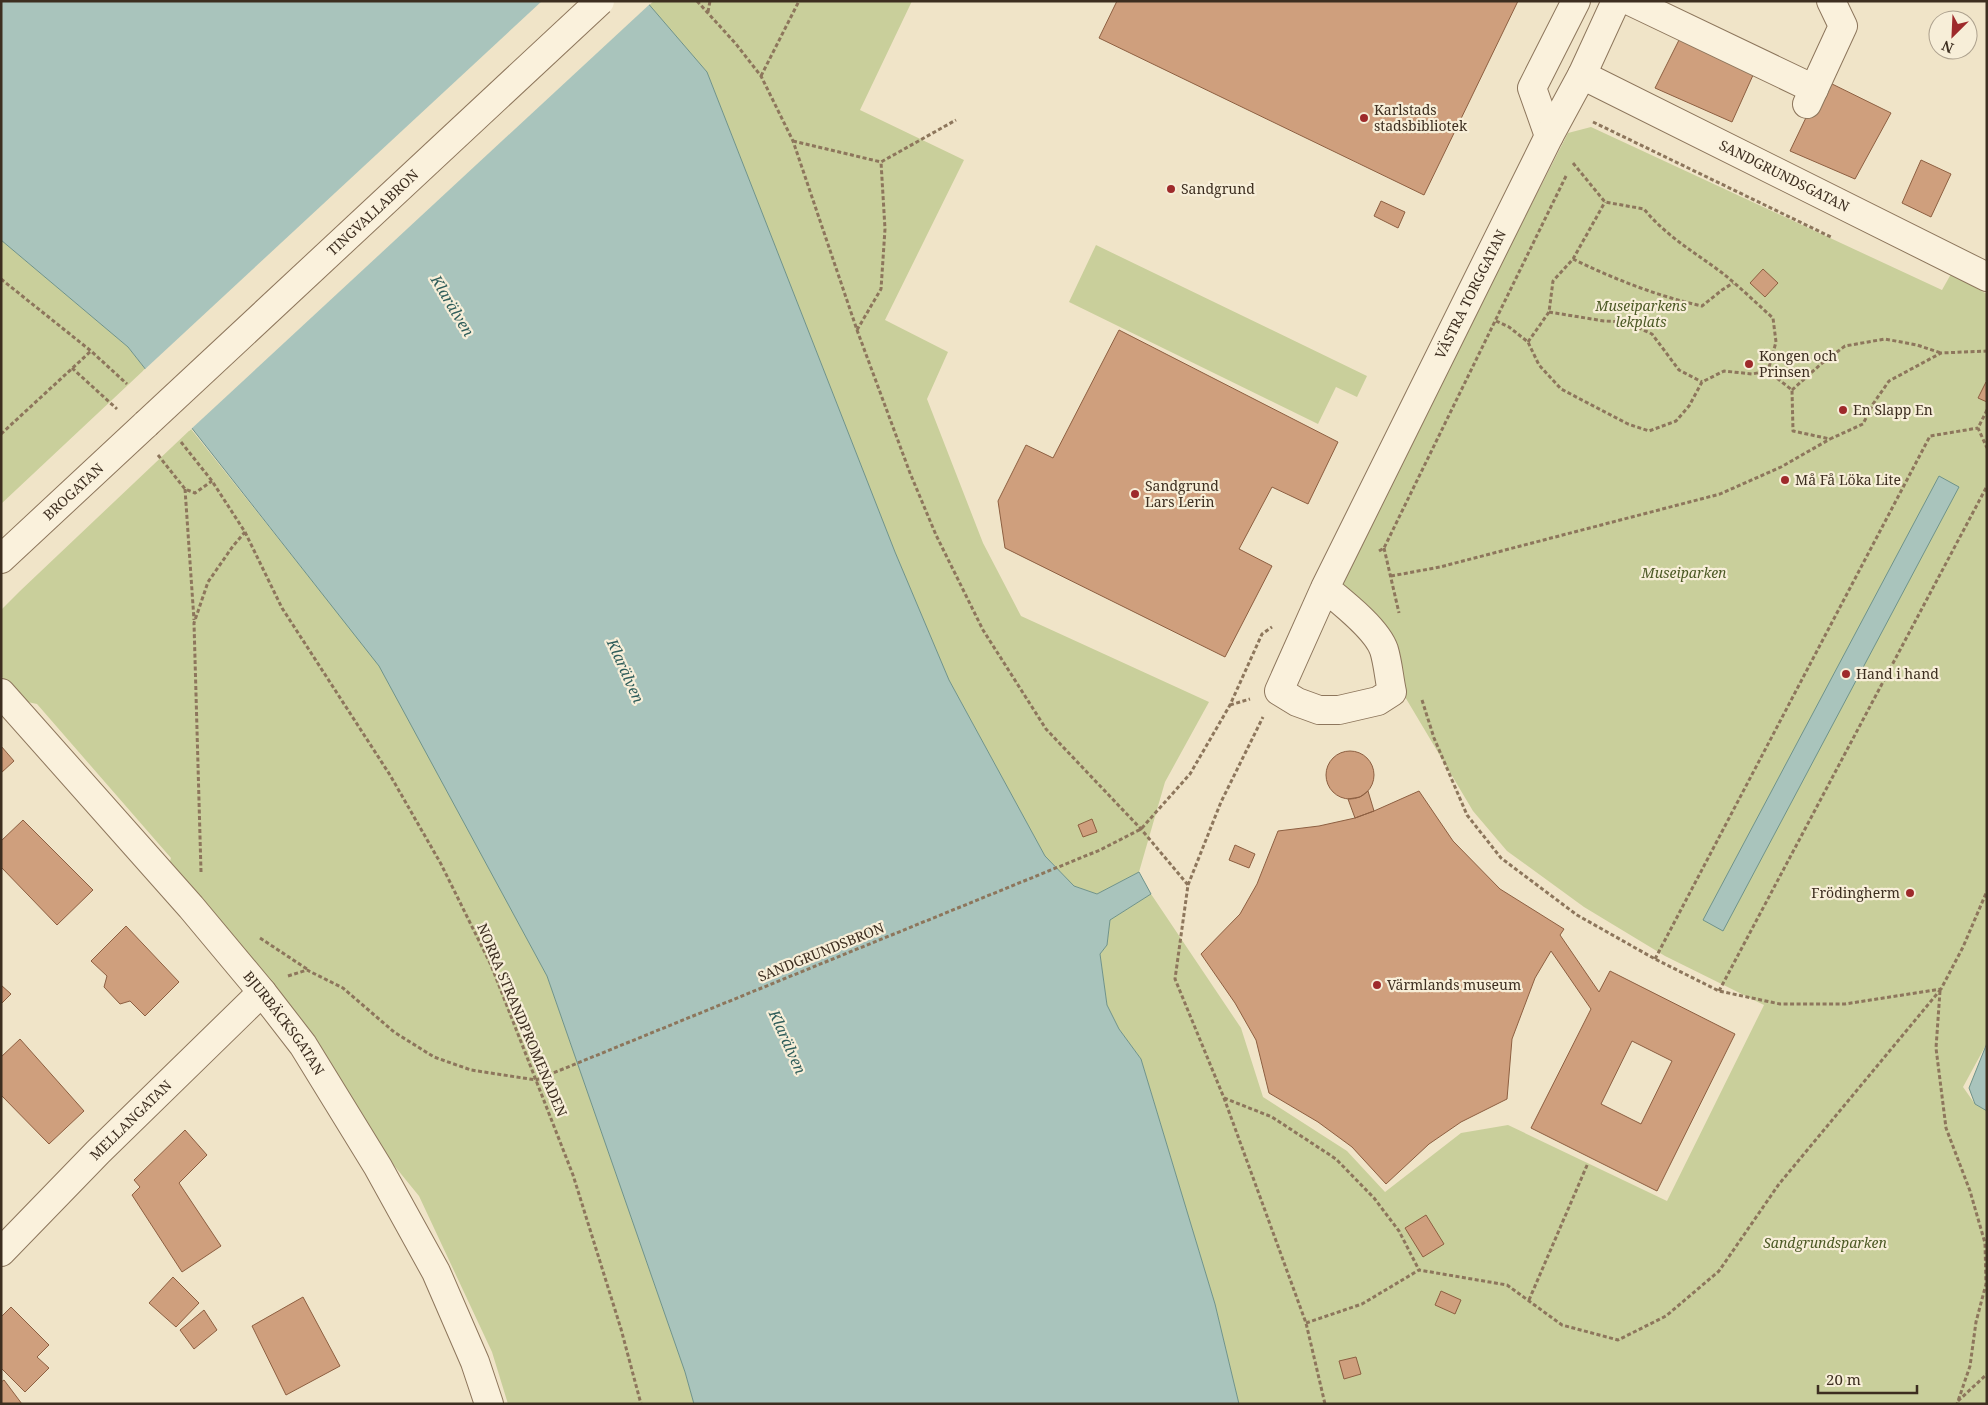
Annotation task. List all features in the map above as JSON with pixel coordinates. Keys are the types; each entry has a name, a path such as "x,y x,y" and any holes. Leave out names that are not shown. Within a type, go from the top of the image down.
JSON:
{"street":[{"name":"TINGVALLABRON","path":"146,424 600,1"},
{"path":"1549,136 1532,88 1576,1"},
{"name":"VÄSTRA TORGGATAN","path":"1279,691 1325,588 1549,136 1582,75 1616,1"},
{"path":"1630,1 1810,97 1843,26 1831,1"},
{"name":"SANDGRUNDSGATAN","path":"1582,75 1987,277"},
{"name":"BROGATAN","path":"1,559 146,424"},
{"path":"1279,691 1297,702 1319,710 1339,710 1378,701 1392,692 1383,648 1366,625 1350,608 1325,588"},
{"name":"BJURBÄCKSGATAN","path":"1,694 191,907 262,992 303,1045 383,1176 436,1272 475,1362 489,1404"},
{"name":"MELLANGATAN","path":"1,1252 98,1152 262,992"}],"path":[{"path":"697,1 736,44 761,76 793,141 858,330 910,473 936,535 983,630 1046,729 1141,829 1188,884"},
{"path":"708,13 710,1"},
{"path":"761,76 799,1"},
{"path":"793,141 881,162 956,120"},
{"path":"1593,122 1837,240"},
{"path":"858,330 881,289 885,228 881,162"},
{"path":"1573,163 1604,202 1644,209 1670,236 1722,273 1773,318 1776,342 1768,370"},
{"path":"1528,342 1549,312 1553,282 1573,259 1604,202"},
{"path":"1573,259 1668,299 1702,306 1733,284"},
{"path":"1,279 91,351 127,384"},
{"path":"1549,312 1604,321 1626,322 1652,334 1679,370 1702,382"},
{"path":"1496,321 1509,327 1528,342 1539,365 1561,389 1628,424 1649,431 1676,421 1689,406 1702,382 1724,371 1752,374 1768,370"},
{"path":"1792,390 1845,346 1885,339 1917,345 1941,353 1987,351"},
{"path":"1,434 91,351"},
{"path":"1391,576 1440,567 1720,494 1780,467 1830,439 1863,424 1873,404 1889,381 1941,353"},
{"path":"72,368 117,409"},
{"path":"1768,370 1792,390 1794,431 1830,439"},
{"path":"1978,428 1987,410"},
{"path":"1978,428 1987,448"},
{"path":"1655,959 1930,436 1978,428"},
{"name":"NORRA STRANDPROMENADEN","path":"181,442 212,481 245,532 282,608 390,775 441,864 491,966 573,1175 621,1329 641,1404"},
{"path":"156,452 185,489 195,493 212,481"},
{"path":"1719,991 1987,486"},
{"path":"185,489 194,623 201,863 201,898 191,907"},
{"path":"194,623 208,582 245,532"},
{"path":"1141,829 1190,774 1230,704 1262,634 1278,622"},
{"path":"1279,691 1256,727 1221,802 1188,884 1175,979 1224,1098 1306,1323 1325,1404"},
{"path":"1392,692 1423,700 1434,738 1467,815 1502,858 1577,915 1655,959 1719,991 1780,1004 1845,1004 1941,989"},
{"name":"SANDGRUNDSBRON","path":"536,1080 1100,850 1141,829"},
{"path":"1306,1323 1362,1304 1419,1270 1507,1285 1562,1325 1618,1340 1666,1316 1719,1271 1779,1184 1941,989 1963,947 1987,891"},
{"path":"262,992 284,978 307,970 343,988 394,1032 434,1057 471,1070 536,1080"},
{"path":"1941,989 1936,1048 1946,1128 1970,1191 1985,1243 1986,1284 1976,1322 1970,1366 1956,1403"},
{"path":"1224,1098 1272,1116 1336,1159 1374,1198 1394,1224 1419,1270"},
{"path":"1529,1300 1588,1163"},
{"path":"1956,1403 1987,1374"}],"green space":[{"path":"654,1 912,1 860,110 964,160 885,320 948,352 927,399 983,543 1021,616 1209,702 1165,782 1139,872 1097,894 1074,886 1045,856 949,680 895,552 707,72 649,5"},
{"name":"Museiparken","path":"1591,127 1942,290 1951,274 1987,294 1987,1043 1963,1087 1975,1104 1987,1111 1987,1404 1239,1404 1215,1304 1141,1059 1119,1029 1107,1005 1100,954 1107,945 1110,920 1151,894 1241,1028 1263,1097 1347,1151 1385,1192 1461,1133 1508,1125 1667,1201 1764,1005 1665,956 1584,907 1507,851 1473,811 1367,633 1328,604 1568,133"},
{"path":"1,240 128,347 145,369 1,504"},
{"path":"1096,245 1367,376 1357,397 1336,387 1318,424 1069,302"},
{"path":"191,429 379,665 547,976 685,1372 694,1404 508,1404 492,1352 419,1196 163,882 171,858 37,704 23,701 1,676 1,610"}],"water":[{"name":"Klarälven","path":"1,1 646,1 707,72 895,552 949,680 1045,856 1074,886 1097,894 1139,872 1151,894 1110,920 1107,945 1100,954 1107,1005 1119,1029 1141,1059 1215,1304 1239,1404 694,1404 685,1372 547,976 379,666 128,347 1,240"},
{"path":"1939,476 1959,487 1723,931 1703,920"},
{"path":"1987,1043 1987,1111 1975,1104 1969,1088"}],"pier":[{"path":"542,1 649,1 651,3 189,431 143,371"}],"building":[{"name":"Karlstads stadsbibliotek","path":"1117,1 1518,1 1424,195 1099,38"},
{"path":"1684,30 1758,64 1732,122 1655,88"},
{"path":"1824,80 1891,113 1855,179 1790,151"},
{"path":"1921,160 1951,174 1931,217 1902,203"},
{"path":"1381,201 1405,212 1398,228 1374,216"},
{"path":"1763,269 1778,283 1765,297 1750,283"},
{"name":"Sandgrund Lars Lerin","path":"1119,330 1338,442 1308,504 1272,487 1239,549 1272,566 1225,657 1005,548 998,501 1026,445 1053,458"},
{"path":"1987,382 1987,402 1978,398"},
{"path":"1,746 14,761 1,773"},
{"path":"1350,751 1359,753 1367,758 1372,766 1374,775 1372,784 1367,792 1359,797 1350,799 1341,797 1333,792 1328,784 1326,775 1328,766 1333,758 1341,753"},
{"path":"1368,791 1374,811 1355,818 1348,799 1360,797"},
{"name":"Värmlands museum","path":"1419,791 1453,841 1500,889 1564,929 1560,935 1599,992 1610,971 1735,1034 1657,1191 1531,1128 1591,1009 1551,951 1535,978 1512,1039 1507,1099 1461,1122 1429,1144 1386,1184 1352,1147 1318,1122 1269,1093 1256,1040 1235,1003 1201,954 1240,914 1257,884 1278,831 1319,826 1355,818","holes":["1632,1041 1672,1061 1641,1124 1601,1104"]},
{"path":"1092,819 1097,832 1083,837 1078,825"},
{"path":"23,820 93,890 57,925 1,867 1,841"},
{"path":"1235,845 1255,854 1249,868 1229,860"},
{"path":"126,926 179,982 145,1016 130,1001 120,1004 104,987 107,976 91,961"},
{"path":"1,985 11,994 1,1004"},
{"path":"20,1039 84,1111 49,1144 1,1095 1,1057"},
{"path":"185,1130 207,1155 179,1183 221,1246 182,1272 132,1195 140,1187 134,1180"},
{"path":"1426,1215 1444,1244 1423,1257 1405,1228"},
{"path":"173,1277 199,1303 176,1327 149,1303"},
{"path":"1441,1291 1461,1300 1455,1314 1435,1305"},
{"path":"303,1297 340,1366 286,1395 252,1326"},
{"path":"11,1307 49,1345 37,1357 49,1368 25,1392 1,1368 1,1317"},
{"path":"204,1310 217,1330 194,1349 180,1330"},
{"path":"1356,1357 1361,1374 1344,1379 1339,1361"},
{"path":"4,1380 22,1404 1,1404 1,1382"}],"place":[{"name":"Karlstads stadsbibliotek","path":"1364,118"},
{"name":"Sandgrund","path":"1171,189"},
{"name":"Kongen och Prinsen","path":"1749,364"},
{"name":"En Slapp En","path":"1843,410"},
{"name":"Må Få Löka Lite","path":"1785,480"},
{"name":"Sandgrund Lars Lerin","path":"1135,494"},
{"name":"Hand i hand","path":"1846,674"},
{"name":"Frödingherm","path":"1910,893"},
{"name":"Värmlands museum","path":"1377,985"}],"park label":[{"name":"Museiparkens lekplats","path":"1641,314"},
{"name":"Sandgrundsparken","path":"1825,1243"}]}
